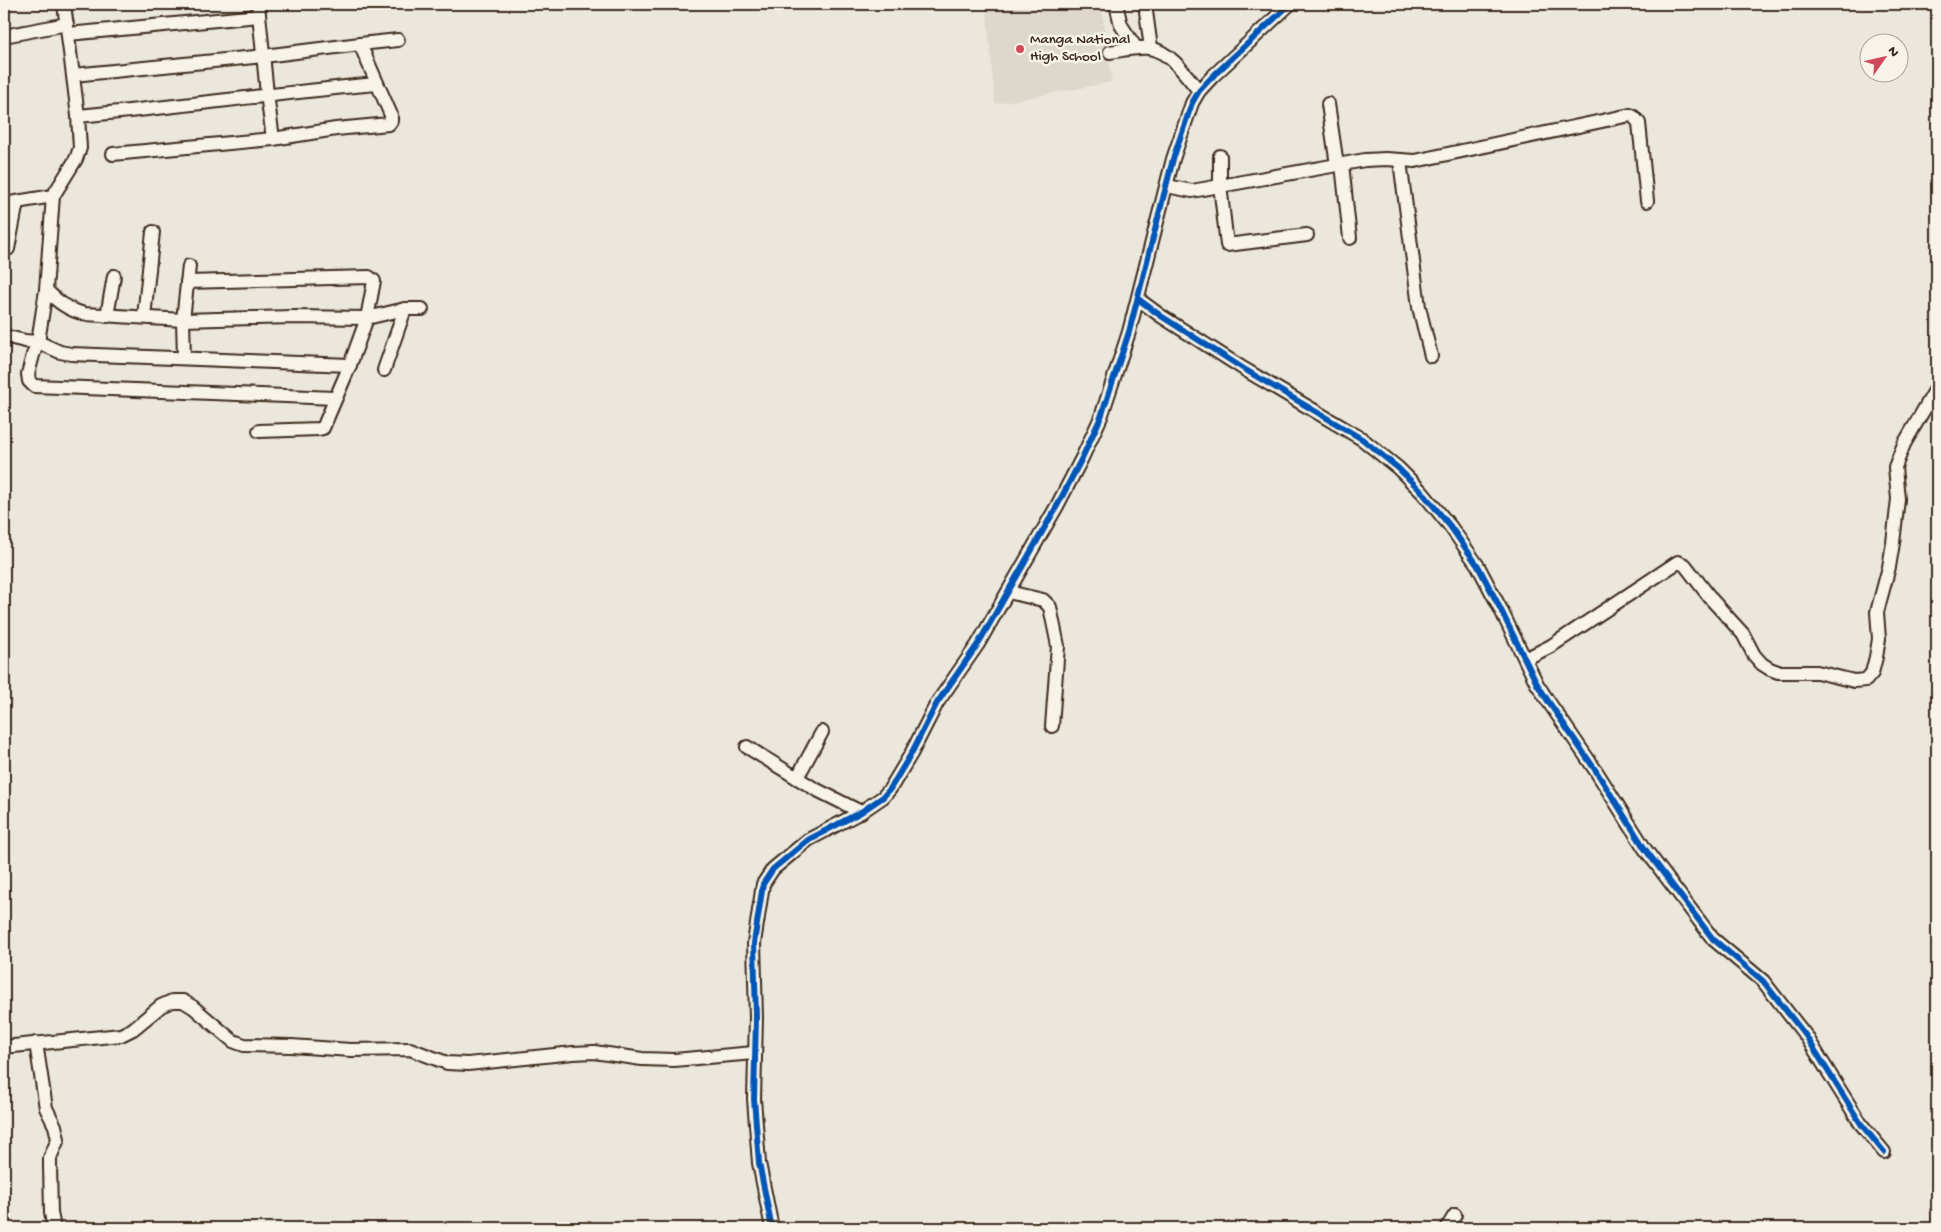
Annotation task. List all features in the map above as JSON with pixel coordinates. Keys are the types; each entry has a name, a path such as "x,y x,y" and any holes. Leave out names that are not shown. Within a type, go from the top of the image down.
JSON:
{"street":[{"path":"64,4 80,139 78,154 53,196 46,290 38,342 32,355 28,374 29,381 34,386 335,398"},
{"path":"1116,4 1121,24 1136,48"},
{"path":"1145,4 1151,48"},
{"path":"772,1228 759,1163 754,1099 756,1018 755,936 763,884 773,869 808,840 861,812 890,789 911,754 937,703 978,644 1082,458 1101,416 1129,332 1186,116 1199,91 1290,4"},
{"path":"4,36 258,10 273,139"},
{"path":"73,75 264,56 398,40"},
{"path":"113,154 273,139 336,129 388,124 391,121 391,115 360,44"},
{"path":"1110,52 1151,48 1169,59 1199,91"},
{"path":"78,116 161,108 267,94 377,84"},
{"path":"1328,104 1340,165 1350,238"},
{"path":"1167,186 1192,191 1374,159 1415,161 1634,116 1639,123 1647,201"},
{"path":"1220,156 1220,185 1227,244 1231,246 1307,234"},
{"path":"1400,161 1419,307 1431,356"},
{"path":"4,204 53,196"},
{"path":"8,249 17,202"},
{"path":"144,317 153,232"},
{"path":"184,358 183,320 189,266"},
{"path":"107,316 114,276"},
{"path":"187,282 369,277 375,283 367,318 350,365 321,429 259,431"},
{"path":"46,290 63,306 73,312 107,316 183,320 291,317 367,318 405,309 422,309"},
{"path":"1138,299 1161,316 1244,369 1306,407 1351,431 1398,468 1422,492 1450,526 1478,566 1548,701 1596,771 1645,849 1713,939 1723,949 1757,974 1806,1036 1861,1124 1884,1152"},
{"path":"384,370 405,309"},
{"path":"4,336 38,342 60,352 72,354 350,365"},
{"path":"1525,659 1551,646 1678,562 1685,565 1742,634 1754,655 1762,664 1778,672 1817,672 1854,682 1866,680 1872,672 1876,657 1879,639 1877,612 1889,567 1893,543 1898,499 1895,467 1904,444 1937,387"},
{"path":"1008,592 1043,600 1050,607 1058,646 1052,726"},
{"path":"797,778 822,732"},
{"path":"747,747 797,778 861,812"},
{"path":"4,1047 121,1035 133,1029 162,1006 172,1001 183,1001 194,1007 227,1037 244,1045 351,1050 410,1049 447,1063 468,1064 594,1052 642,1059 674,1060 754,1053"},
{"path":"36,1043 46,1108 55,1126 58,1139 50,1158 50,1213 54,1228"},
{"path":"1447,1228 1455,1215"}],"shaded area":[{"path":"986,4 1101,4 1112,82 995,104"}],"cycle path":[{"path":"772,1228 759,1163 754,1099 756,1018 754,943 763,884 773,869 808,840 861,812 883,797 890,789 911,754 937,703 978,644 1057,506 1101,417 1129,332 1173,159 1192,103 1199,91 1212,77 1290,4"},
{"path":"1138,299 1161,316 1244,369 1362,439 1398,468 1422,492 1450,526 1478,566 1537,684 1596,771 1645,849 1713,939 1763,981 1806,1036 1861,1124 1884,1152"}],"place":[{"name":"Manga National High School","path":"1020,49"}]}
